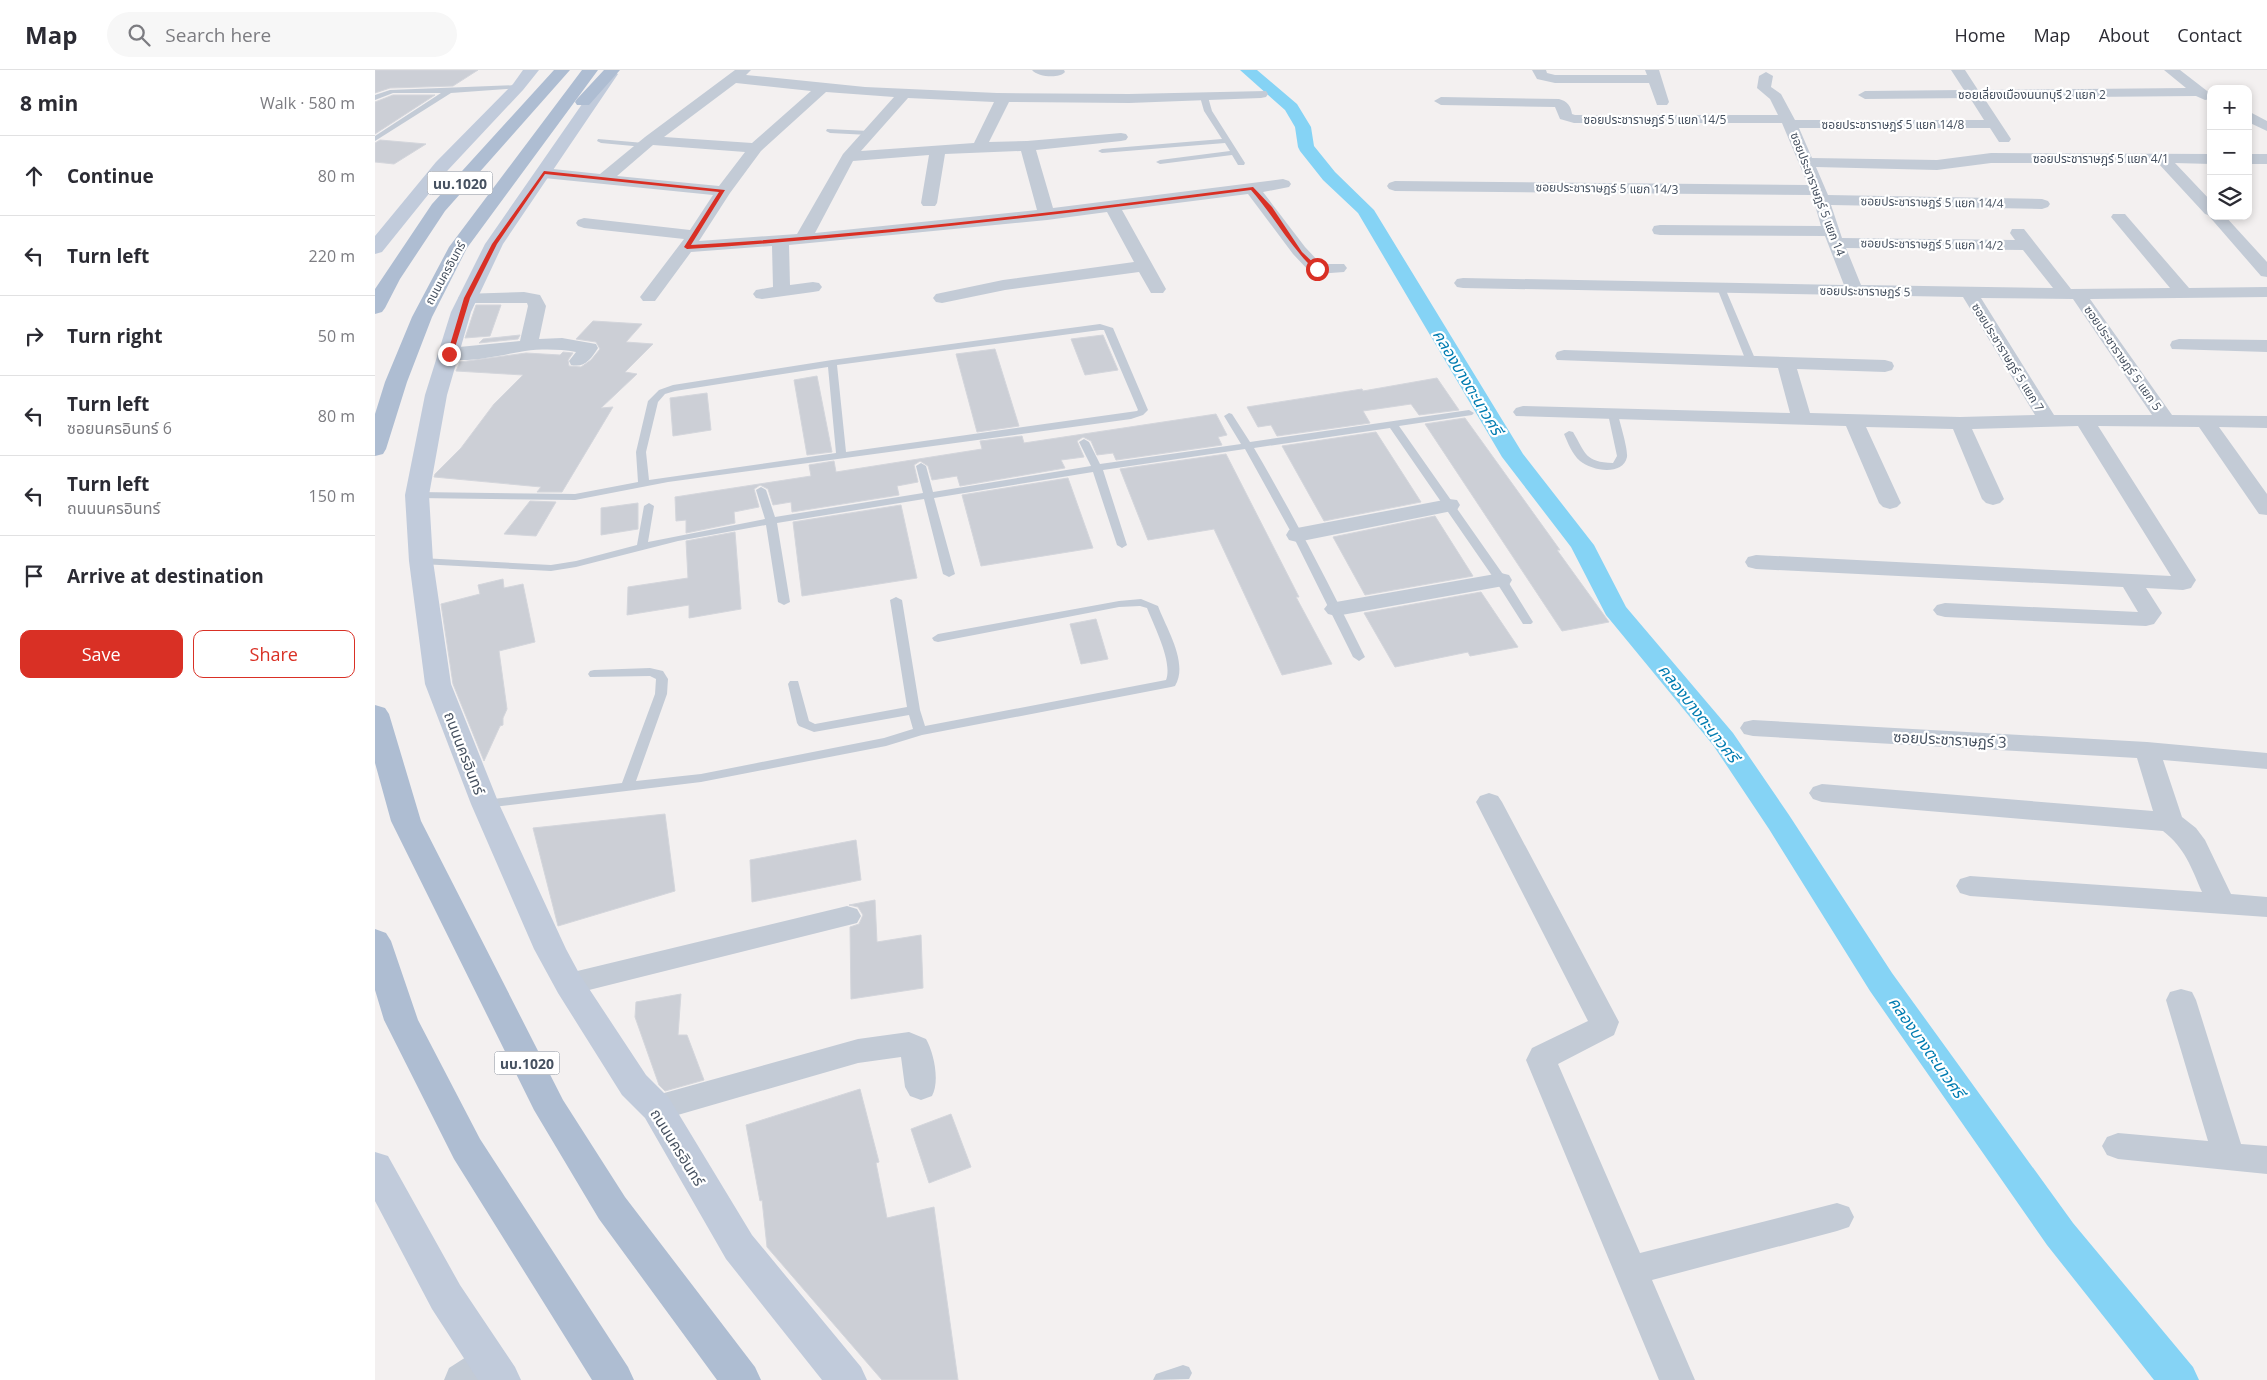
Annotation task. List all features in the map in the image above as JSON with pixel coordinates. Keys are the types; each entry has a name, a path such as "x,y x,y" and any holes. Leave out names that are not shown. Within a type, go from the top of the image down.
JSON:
{"main road":[{"name":"นบ.1020","path":"375,248 381,235 441,166 518,87 531,70"},
{"path":"478,163 476,158 481,147 537,70"},
{"name":"นบ.1020","path":"375,308 390,278 438,208 562,70"},
{"name":"ถนนนครอินทร์","path":"375,449 395,382 422,317 458,247 590,70"},
{"path":"517,166 532,159 612,70"},
{"name":"ถนนนครอินทร์","path":"612,70 544,173 494,244 467,298 436,395 417,495 421,561 438,684 485,804 550,949 569,984 634,1086 657,1108 739,1247 847,1380"},
{"name":"นบ.1020","path":"375,714 405,821 551,1110 612,1208 741,1380"},
{"path":"375,941 401,1020 467,1149 532,1254 614,1380"},
{"path":"375,1167 446,1297 484,1374"}],"street":[{"path":"1039,70 1058,72"},
{"path":"1539,70 1542,76 1547,78 1591,74 1653,75 1662,102"},
{"path":"1958,70 1976,94 2004,139"},
{"path":"2171,70 2205,96"},
{"path":"602,180 647,142 739,74 821,89 1119,104 1261,94"},
{"path":"1591,74 1603,119"},
{"name":"ซอยประชาราษฎร์ 5 แยก 14","path":"1766,76 1764,88 1776,97 1789,121 1807,162 1833,237 1855,291"},
{"path":"649,297 691,241 723,191 756,148 821,89"},
{"path":"803,239 849,157 904,94"},
{"name":"ซอยเลี่ยงเมืองนนทบุรี 2 แยก 2","path":"1865,95 2205,96"},
{"path":"980,147 987,127 1003,99"},
{"name":"ซอยประชาราษฎร์ 5 แยก 14/5","path":"1441,101 1559,104 1564,108 1565,116 1569,118 1789,121"},
{"path":"2252,118 2267,127"},
{"name":"ซอยประชาราษฎร์ 5 แยก 14/8","path":"1789,121 1995,124"},
{"path":"849,157 980,147 1027,146 1121,137"},
{"path":"647,142 756,148"},
{"path":"1027,146 1047,215"},
{"path":"929,202 938,150"},
{"name":"ซอยประชาราษฎร์ 5 แยก 4/1","path":"1807,162 1937,165 1991,158 2207,159"},
{"path":"2162,159 2207,207"},
{"path":"2252,159 2267,159"},
{"path":"544,173 723,191"},
{"path":"584,224 691,241 780,242 1047,215 1283,184"},
{"name":"ซอยประชาราษฎร์ 5 แยก 14/3","path":"1395,186 1819,195"},
{"path":"1253,189 1270,208 1305,259 1317,269 1338,268"},
{"name":"ซอยประชาราษฎร์ 5 แยก 14/4","path":"1819,195 2043,204"},
{"path":"1112,206 1157,289"},
{"path":"2119,217 2183,293"},
{"path":"2220,220 2267,272"},
{"name":"ซอยประชาราษฎร์ 5 แยก 14/2","path":"1660,230 2028,245"},
{"name":"ซอยประชาราษฎร์ 5 แยก 5","path":"2017,231 2072,294 2167,422"},
{"path":"780,242 781,292"},
{"path":"942,298 1003,285 1143,266"},
{"name":"ซอยประชาราษฏร์ 5","path":"1463,283 1969,293 2267,292"},
{"path":"762,294 813,288"},
{"name":"ซอยประชาราษฎร์ 5 แยก 7","path":"1969,293 2048,421"},
{"path":"467,298 524,297 534,299 537,306 529,345"},
{"path":"449,354 481,352 529,345 562,344 589,348 578,361"},
{"path":"2179,345 2267,346"},
{"path":"1563,356 1885,366"},
{"path":"1786,363 1802,420"},
{"path":"1523,412 1854,422 1960,423 2083,420 2267,422"},
{"path":"1756,562 2131,582 2183,583 2185,580 2083,420"},
{"path":"1854,422 1890,503"},
{"path":"2205,422 2267,509"},
{"path":"1960,423 1993,498"},
{"path":"1297,535 1449,504"},
{"path":"1336,609 1501,580"},
{"path":"1945,610 2146,619 2150,613 2131,582"},
{"name":"ซอยประชาราษฏร์ 3","path":"1753,728 2147,750 2267,761"},
{"path":"2147,750 2170,822 2195,847 2221,903"},
{"path":"1822,793 2170,822"},
{"path":"1489,802 1604,1022 1603,1027 1543,1056 1541,1060 1677,1380"},
{"path":"1970,886 2267,907"},
{"path":"569,984 847,916"},
{"path":"2181,1000 2229,1156"},
{"path":"657,1108 849,1053 894,1045 909,1044 915,1047 921,1088"},
{"path":"2118,1146 2267,1160"},
{"path":"1630,1271 1837,1217"}],"lane":[{"path":"375,98 397,90 449,91 518,87"},
{"path":"375,139 449,91"},
{"path":"1204,97 1207,111 1241,163"},
{"path":"830,130 869,133"},
{"path":"601,141 647,142"},
{"path":"1102,151 1226,142"},
{"path":"1160,162 1234,153"},
{"path":"1721,288 1751,362"},
{"path":"417,495 575,497 644,484 668,479 1131,416 1143,410 1108,328 1100,327 832,363 673,388 662,392 653,401 641,452 644,484"},
{"path":"832,363 841,456"},
{"path":"421,561 551,568 576,564 642,546 771,521 1392,422 1469,413"},
{"path":"1569,434 1579,456 1596,466 1617,466 1621,456 1613,414"},
{"path":"1229,416 1297,535 1359,657"},
{"path":"1392,422 1501,580 1527,622"},
{"path":"1084,442 1097,468 1122,545"},
{"path":"921,466 949,574"},
{"path":"761,490 771,521 784,602"},
{"path":"642,546 649,506"},
{"path":"896,600 914,710 920,731"},
{"path":"485,804 701,778 886,742 920,731 1171,683 1175,673 1170,652 1152,606 1141,602 1119,604 938,638"},
{"path":"594,674 650,672 659,674 662,679 661,694 627,788"},
{"path":"793,684 803,723 814,728 914,710"},
{"path":"1163,1380 1183,1373"}],"building":[{"path":"375,70 478,70 453,86 390,88 375,93"},
{"path":"393,95 435,95 375,134 375,102"},
{"path":"380,140 426,144 394,164 375,162 375,143"},
{"path":"476,305 501,305 490,336 465,338"},
{"path":"593,321 642,324 626,342 653,344 625,372 637,374 601,408 613,407 562,492 537,492 541,487 434,477 461,448 494,404 523,375 456,371 460,362 526,353 560,355 563,352 573,353 568,360 569,366 581,367 591,360 600,349 596,342 576,339"},
{"path":"520,335 518,339 479,343 483,339"},
{"path":"1103,335 1118,370 1085,375 1071,339"},
{"path":"995,349 1019,426 977,432 956,354"},
{"path":"817,376 832,452 807,455 794,380"},
{"path":"1437,378 1459,410 1419,415 1411,404 1363,411 1370,423 1277,436 1271,425 1258,427 1247,407 1362,389 1363,391"},
{"path":"707,393 711,430 673,436 670,398"},
{"path":"1216,414 1227,435 1218,437 1222,445 1116,460 1113,453 1097,455 1091,441 1083,437 1077,441 1084,457 1061,460 1065,468 960,486 957,476 932,480 928,466 920,461 914,465 918,482 897,486 899,495 792,512 791,502 773,505 768,489 760,485 754,489 759,507 734,512 735,523 686,533 686,520 676,521 675,497 811,476 809,465 834,461 836,472 982,449 980,441 1022,436 1024,443"},
{"path":"1465,418 1609,622 1562,631 1425,424"},
{"path":"1376,432 1421,502 1324,521 1282,446"},
{"path":"1226,454 1299,597 1296,597 1332,664 1282,675 1214,529 1148,540 1120,469"},
{"path":"1068,478 1093,548 981,566 962,495"},
{"path":"530,501 556,502 536,536 504,534"},
{"path":"638,503 638,529 601,535 601,508"},
{"path":"901,505 917,578 802,596 793,522"},
{"path":"1435,516 1473,576 1365,595 1333,537"},
{"path":"735,532 741,609 689,618 689,605 627,615 628,587 688,578 686,541"},
{"path":"503,579 504,588 523,584 535,642 499,651 507,709 503,718 503,725 500,726 484,761 453,684 441,604 480,594 478,585"},
{"path":"1481,592 1518,647 1470,656 1468,652 1395,667 1364,613"},
{"path":"1096,619 1108,659 1081,664 1070,624"},
{"path":"665,814 675,891 558,926 533,828"},
{"path":"856,840 861,880 752,902 750,860"},
{"path":"875,900 877,942 921,935 923,988 851,999 850,927 859,924 863,915 858,907 849,905"},
{"path":"681,994 678,1035 687,1035 704,1080 665,1091 659,1085 635,1017 636,1002"},
{"path":"860,1089 879,1162 876,1163 887,1218 934,1207 958,1380 882,1380 767,1247 762,1200 760,1201 746,1125"},
{"path":"951,1114 971,1167 929,1183 911,1129"}],"waterway":[{"name":"คลองบางตะนาวศรี","path":"1248,70 1291,107 1303,127 1306,147 1329,176 1365,210 1513,457 1582,545 1615,610 1723,739 1779,822 1881,982 2060,1234 2179,1380"}],"route":[{"path":"449,354 461,312 494,244 544,173 723,191 687,247 780,242 1047,215 1253,189 1270,208 1300,254 1317,269"}]}
